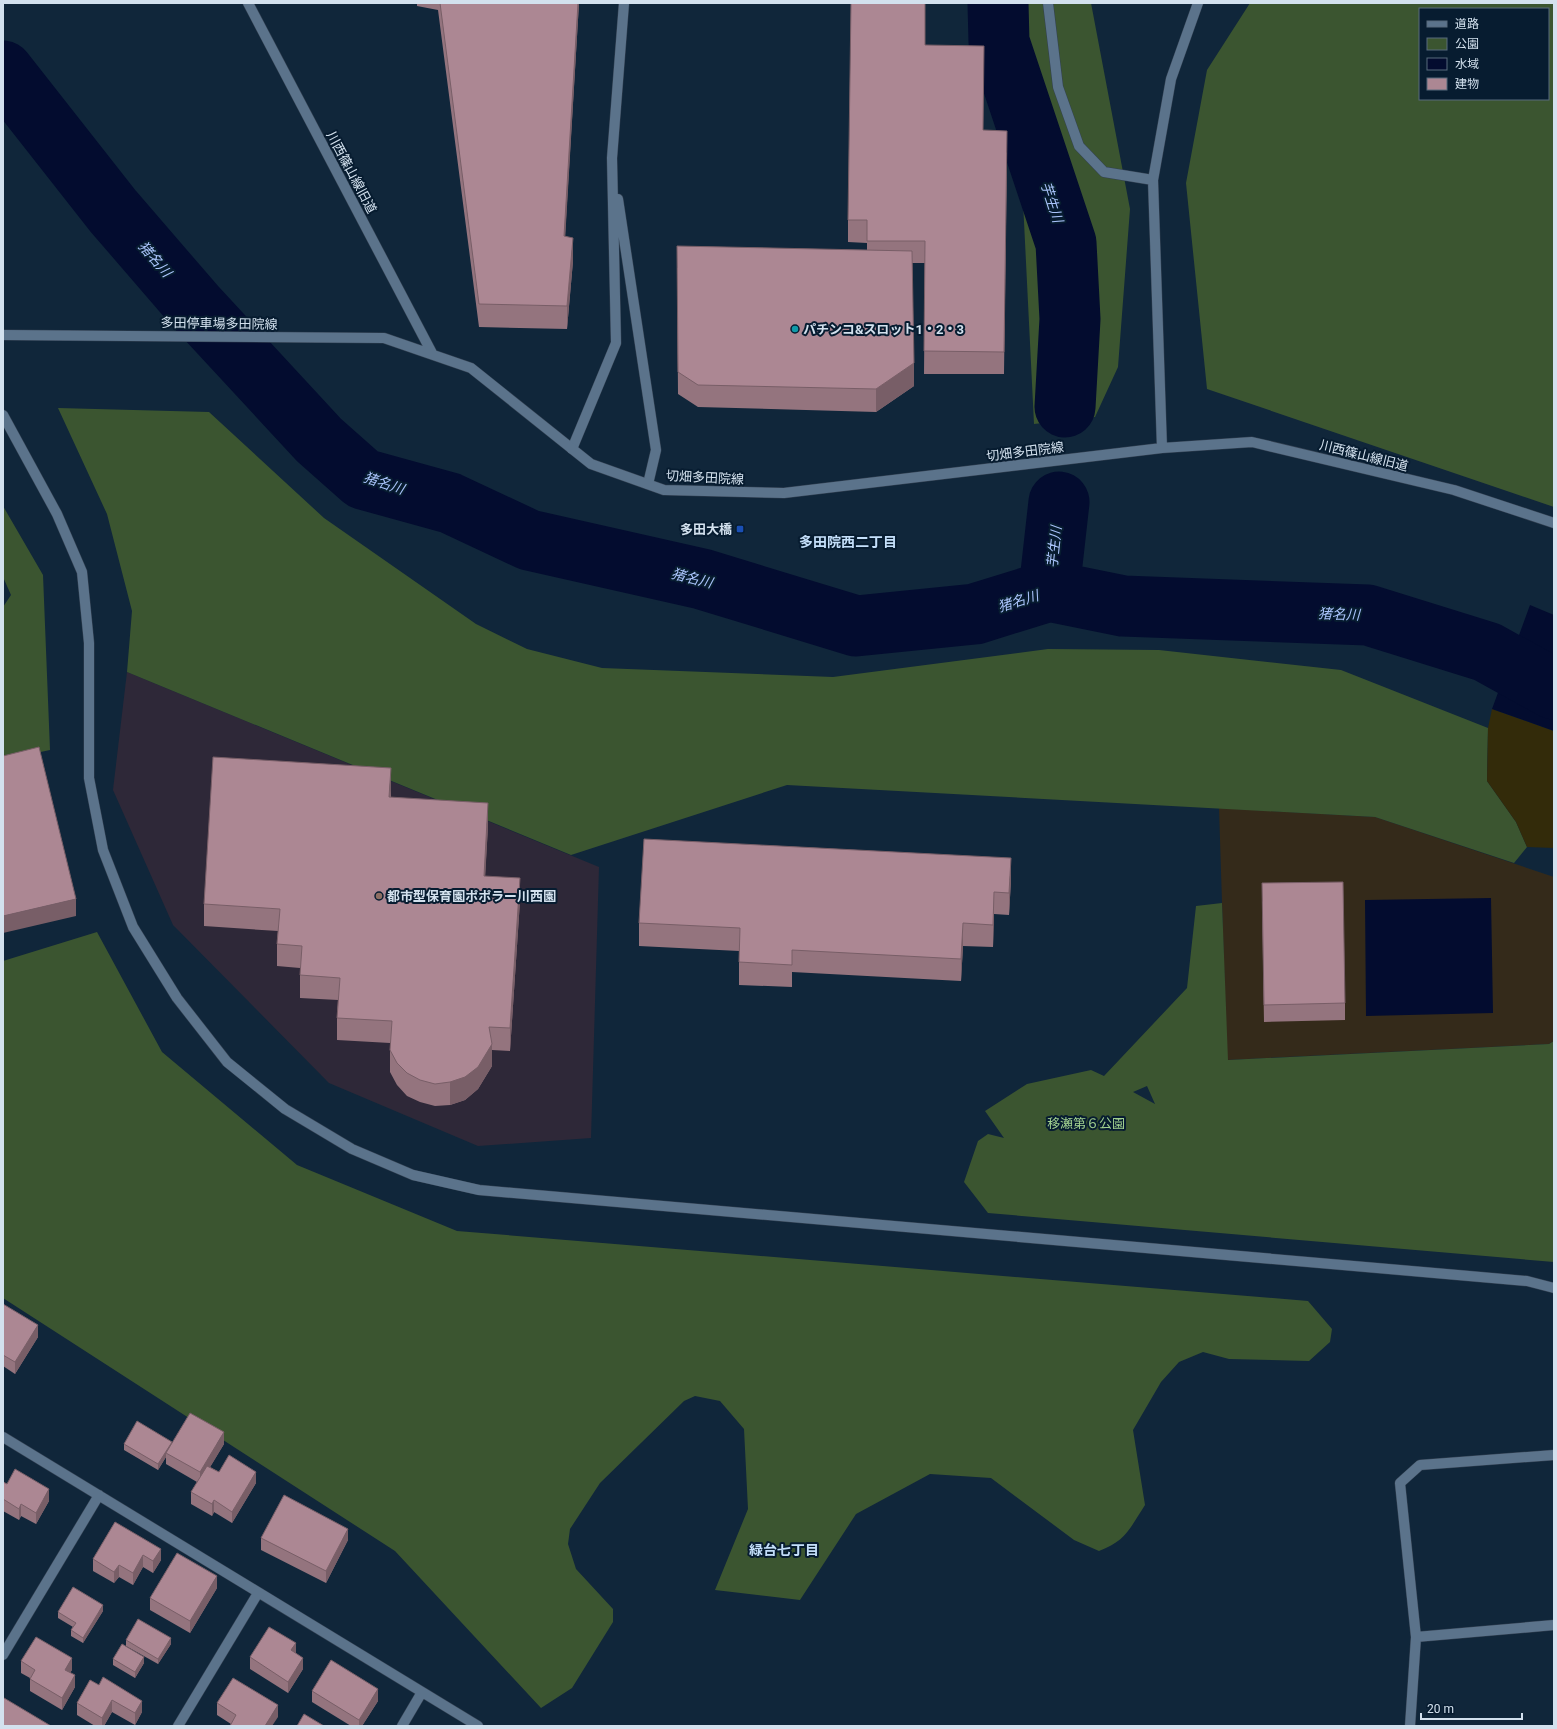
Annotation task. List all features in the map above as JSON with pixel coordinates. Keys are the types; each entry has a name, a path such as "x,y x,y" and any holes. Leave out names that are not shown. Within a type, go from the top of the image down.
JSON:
{"street":[{"name":"川西篠山線旧道","path":"248,3 432,353"},
{"path":"572,449 616,343 612,158 624,3"},
{"path":"1048,3 1058,87 1080,146 1104,172 1153,180"},
{"path":"1162,448 1153,180 1171,79 1198,3"},
{"path":"612,158 656,450 648,484"},
{"name":"多田停車場多田院線","path":"3,335 384,338 432,353"},
{"name":"切畑多田院線","path":"432,353 471,368 591,464 664,490 784,493 1162,448"},
{"path":"3,415 57,514 82,572 89,643 88,778 103,850 133,927 177,998 227,1062 285,1109 352,1149 413,1174 479,1190 1527,1281 1554,1288"},
{"name":"川西篠山線旧道","path":"1162,448 1252,442 1454,490 1554,523"},
{"path":"3,1437 478,1726"},
{"path":"1410,1726 1416,1637 1400,1484 1420,1465 1554,1455"},
{"path":"3,1655 99,1495"},
{"path":"178,1726 258,1593"},
{"path":"1416,1637 1554,1625"},
{"path":"402,1726 422,1692"}],"shaded area":[{"name":"都市型保育園ポポラー川西園","path":"127,672 599,867 591,1138 478,1146 329,1083 173,925 113,790"},
{"path":"1219,808 1375,817 1554,877 1554,1041 1549,1044 1227,1060"}],"green space":[{"path":"972,3 1091,3 1130,209 1118,367 1095,417 1034,424 1021,161"},
{"path":"1250,3 1554,3 1554,507 1207,389 1186,183 1207,70"},
{"path":"58,408 209,412 324,518 476,624 527,649 602,668 833,677 1048,649 1159,650 1341,670 1488,728 1487,781 1516,822 1527,847 1514,863 1375,817 787,785 571,855 127,672 132,611 107,514"},
{"path":"3,506 43,575 50,750 3,760 3,607 11,595 3,577"},
{"name":"移瀬第６公園","path":"1222,903 1228,1060 1549,1044 1554,1041 1554,1262 988,1213 964,1182 978,1141 988,1134 1004,1138 985,1111 1027,1084 1091,1070 1104,1076 1187,988 1196,906","holes":["1147,1086 1155,1104 1133,1092"]},
{"path":"97,932 162,1052 297,1165 457,1231 1308,1301 1332,1329 1330,1342 1309,1361 1229,1359 1203,1352 1179,1362 1161,1382 1133,1430 1145,1505 1126,1533 1108,1547 1099,1551 1074,1540 991,1478 930,1474 856,1514 800,1600 715,1590 748,1509 744,1429 720,1401 695,1396 684,1401 600,1483 570,1529 568,1544 576,1569 613,1609 613,1622 572,1688 541,1708 395,1551 3,1298 3,961"}],"sand":[{"path":"1492,709 1554,731 1554,848 1527,847 1516,822 1487,781 1488,728"}],"water":[{"path":"1530,605 1554,615 1554,731 1492,709"},
{"path":"1491,898 1493,1013 1366,1016 1365,900"}],"building":[{"path":"440,3 578,3 564,236 573,238 567,306 479,304"},
{"path":"851,3 925,3 925,45 984,46 983,130 1007,131 1004,352 924,351 925,241 867,241 867,220 848,220"},
{"name":"パチンコ&スロット1・2・3","path":"677,246 912,251 914,363 876,389 698,385 678,372"},
{"path":"39,747 76,899 3,916 3,756"},
{"path":"213,757 391,768 389,797 488,803 484,876 520,878 510,1028 489,1027 492,1044 478,1067 465,1077 450,1082 435,1084 420,1080 407,1073 397,1063 390,1050 392,1021 337,1018 340,978 300,975 302,946 277,944 280,909 204,904"},
{"path":"644,839 1011,858 1009,893 994,892 993,925 963,923 961,959 792,950 792,965 739,962 740,928 639,923"},
{"path":"1343,882 1345,1003 1264,1005 1262,883"},
{"path":"3,1304 38,1325 15,1362 3,1355"},
{"path":"190,1413 224,1432 200,1472 166,1453"},
{"path":"137,1421 172,1442 158,1464 124,1444"},
{"path":"229,1455 256,1472 232,1512 214,1500 212,1504 191,1492 207,1466 219,1472"},
{"path":"15,1469 49,1489 36,1513 21,1504 19,1509 3,1499 3,1482 7,1484"},
{"path":"284,1495 348,1529 326,1571 261,1538"},
{"path":"115,1522 161,1549 153,1561 143,1555 133,1573 119,1565 114,1572 93,1559"},
{"path":"177,1553 217,1576 190,1621 150,1598"},
{"path":"73,1587 103,1605 83,1638 71,1630 76,1623 58,1612"},
{"path":"138,1619 171,1638 158,1659 126,1640"},
{"path":"269,1627 296,1643 291,1650 303,1658 288,1682 250,1657"},
{"path":"36,1637 72,1658 65,1670 75,1675 62,1698 30,1679 35,1670 21,1661"},
{"path":"122,1644 144,1657 135,1672 113,1659"},
{"path":"331,1660 378,1689 359,1720 312,1691"},
{"path":"103,1677 142,1701 135,1713 112,1700 102,1718 77,1703 90,1680 99,1685"},
{"path":"233,1678 278,1705 265,1726 230,1726 236,1715 217,1703"},
{"path":"4,1698 51,1726 3,1726"},
{"path":"304,1714 324,1726 297,1726"}],"waterway":[{"name":"芋生川","path":"998,3 999,42 1066,243 1070,319 1065,407"},
{"name":"猪名川","path":"3,71 113,211 195,306 319,440 363,479 450,503 529,540 702,579 856,626 975,614 1049,591 1123,606 1368,615 1487,652 1554,689"},
{"name":"芋生川","path":"1049,591 1059,502"}],"place":[{"name":"パチンコ&スロット1・2・3","path":"795,329"},
{"name":"多田大橋","path":"740,529"},
{"name":"都市型保育園ポポラー川西園","path":"379,896"}],"district":[{"name":"多田院西二丁目","path":"848,542"},
{"name":"緑台七丁目","path":"784,1550"}]}
